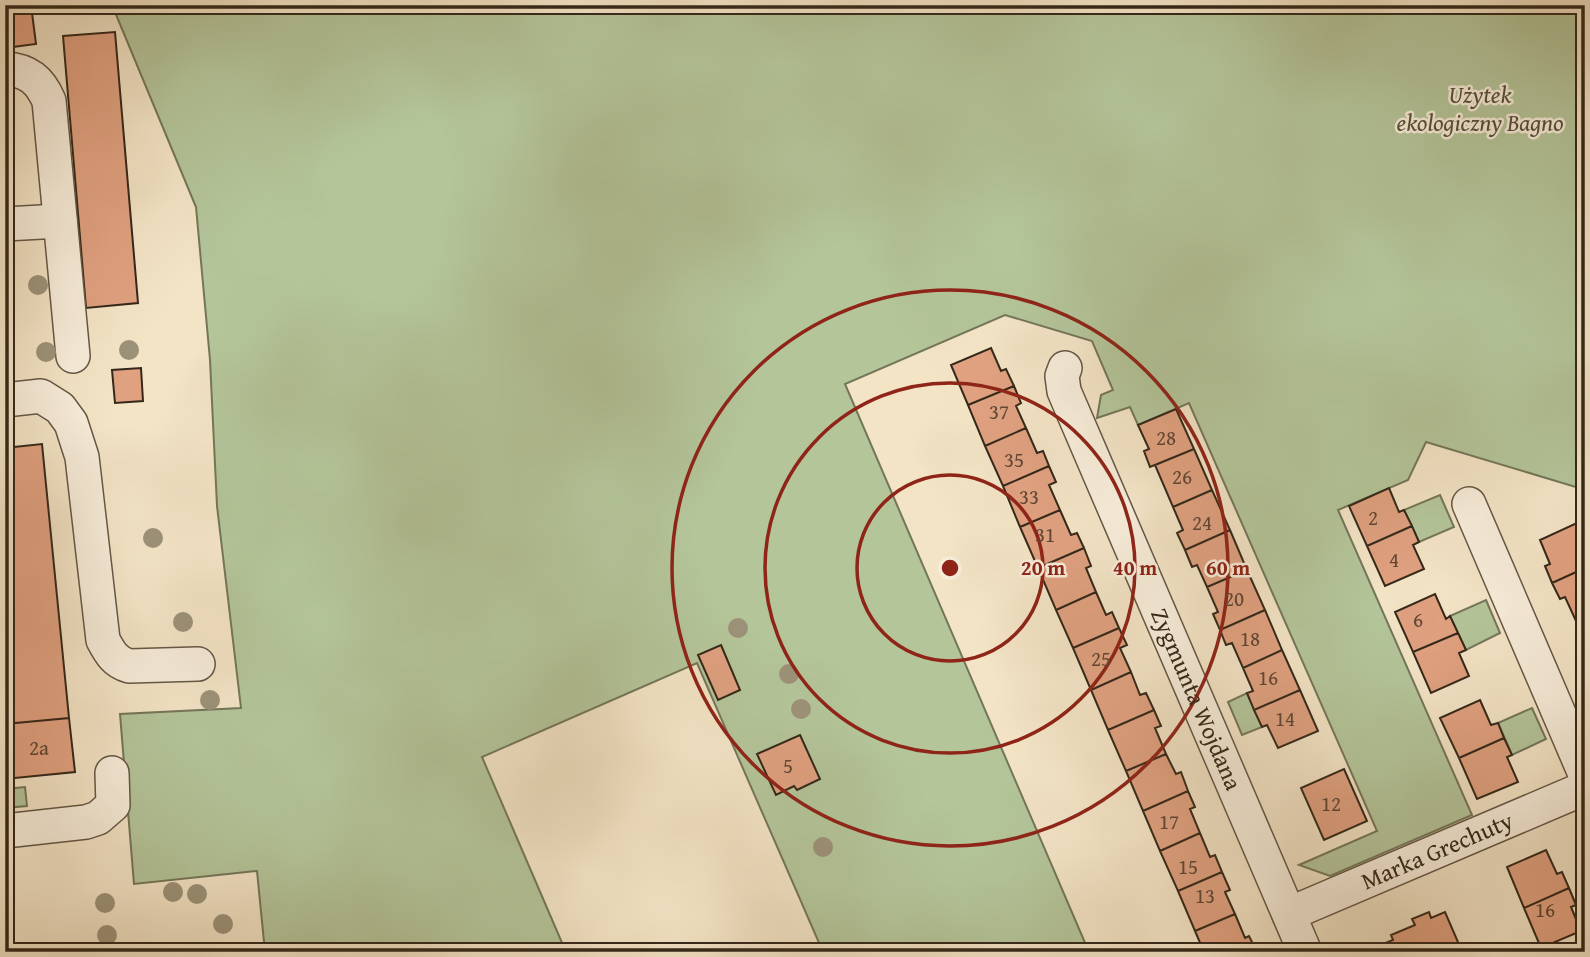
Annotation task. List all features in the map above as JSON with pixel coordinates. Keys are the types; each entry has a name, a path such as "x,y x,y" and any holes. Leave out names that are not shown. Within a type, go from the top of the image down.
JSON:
{"street":[{"path":"5,69 29,74 44,90 49,101 73,356"},
{"path":"5,224 60,220"},
{"name":"Zygmunta Wojdana","path":"1065,368 1062,376 1064,391 1305,952"},
{"path":"5,400 41,396 60,408 71,423 82,457 103,640 110,654 119,663 129,666 198,664"},
{"path":"1469,504 1585,774"},
{"path":"5,831 98,818 113,805 112,773"},
{"name":"Marka Grechuty","path":"1289,914 1585,788"}],"green space":[{"name":"Użytek ekologiczny Bagno","path":"112,5 1585,5 1585,507 1576,487 1426,442 1408,480 1338,510 1472,815 1330,876 1299,865 1377,831 1189,403 1138,425 1130,407 1097,418 1101,395 1113,390 1092,341 1005,315 845,384 1089,952 823,952 697,663 482,757 566,952 265,952 257,871 134,884 120,714 241,708 217,506 210,360 196,207"},
{"path":"1440,495 1454,527 1419,542 1404,510"},
{"path":"1486,600 1500,633 1466,650 1450,616"},
{"path":"1247,693 1262,727 1242,735 1228,702"},
{"path":"1532,708 1546,739 1512,755 1498,723"},
{"path":"25,787 27,806 5,808 5,789"}],"building":[{"path":"5,5 31,5 36,44 5,48"},
{"path":"115,32 138,303 86,308 63,36"},
{"path":"991,348 1001,371 1006,369 1014,386 968,405 951,365"},
{"path":"141,368 143,401 115,403 112,370"},
{"path":"1014,386 1021,403 1016,406 1026,428 985,446 968,405"},
{"path":"1176,409 1194,449 1150,467 1144,451 1149,449 1138,425"},
{"path":"1026,428 1037,453 1043,451 1049,466 1003,486 985,446"},
{"path":"42,444 69,718 5,724 5,448"},
{"path":"1194,449 1212,490 1173,507 1155,465"},
{"path":"1049,466 1056,482 1049,485 1060,510 1020,527 1003,486"},
{"path":"1389,488 1399,512 1404,510 1412,526 1367,546 1349,506"},
{"path":"1212,490 1230,530 1185,550 1177,533 1183,530 1173,507"},
{"path":"1060,510 1071,535 1077,533 1084,548 1038,568 1020,527"},
{"path":"1579,522 1585,535 1585,568 1552,583 1545,566 1550,564 1540,540"},
{"path":"1412,526 1419,542 1413,545 1424,569 1385,586 1367,546"},
{"path":"1230,530 1247,570 1207,587 1197,565 1192,567 1185,550"},
{"path":"1084,548 1091,566 1086,568 1096,592 1056,610 1038,568"},
{"path":"1585,568 1585,617 1576,621 1565,597 1560,599 1552,583"},
{"path":"1247,570 1265,610 1220,630 1213,614 1218,612 1207,587"},
{"path":"1096,592 1106,615 1112,612 1119,628 1073,648 1056,610"},
{"path":"1435,594 1446,619 1450,616 1458,633 1413,652 1395,612"},
{"path":"1265,610 1282,650 1243,668 1232,643 1226,645 1220,630"},
{"path":"1119,628 1127,645 1120,648 1131,672 1091,690 1073,648"},
{"path":"1458,633 1466,650 1459,653 1469,676 1431,693 1413,652"},
{"path":"721,645 740,690 718,700 698,655"},
{"path":"1282,650 1300,690 1254,710 1247,693 1253,691 1243,668"},
{"path":"1131,672 1140,695 1146,693 1154,710 1108,730 1091,690"},
{"path":"1300,690 1318,731 1278,748 1267,725 1262,727 1254,710"},
{"path":"1480,700 1491,725 1498,723 1504,738 1459,758 1440,718"},
{"path":"1154,710 1161,726 1155,728 1166,754 1126,771 1108,730"},
{"path":"69,718 75,772 5,779 5,724"},
{"path":"800,735 820,779 797,790 794,786 776,795 757,754"},
{"path":"1504,738 1512,755 1507,757 1518,782 1477,799 1459,758"},
{"path":"1166,754 1176,774 1181,772 1188,791 1143,811 1126,771"},
{"path":"1344,769 1367,821 1324,840 1301,788"},
{"path":"1188,791 1195,807 1190,809 1200,833 1160,851 1143,811"},
{"path":"1200,833 1210,857 1215,855 1222,872 1178,891 1160,851"},
{"path":"1546,850 1557,874 1562,872 1569,888 1524,908 1507,867"},
{"path":"1222,872 1230,890 1225,892 1235,914 1195,931 1178,891"},
{"path":"1569,888 1576,905 1571,907 1581,931 1541,948 1524,908"},
{"path":"1429,912 1431,918 1445,912 1461,949 1455,952 1381,952 1378,946 1393,940 1391,935 1415,925 1412,919"},
{"path":"1235,914 1245,938 1249,936 1257,952 1204,952 1195,931"}]}
